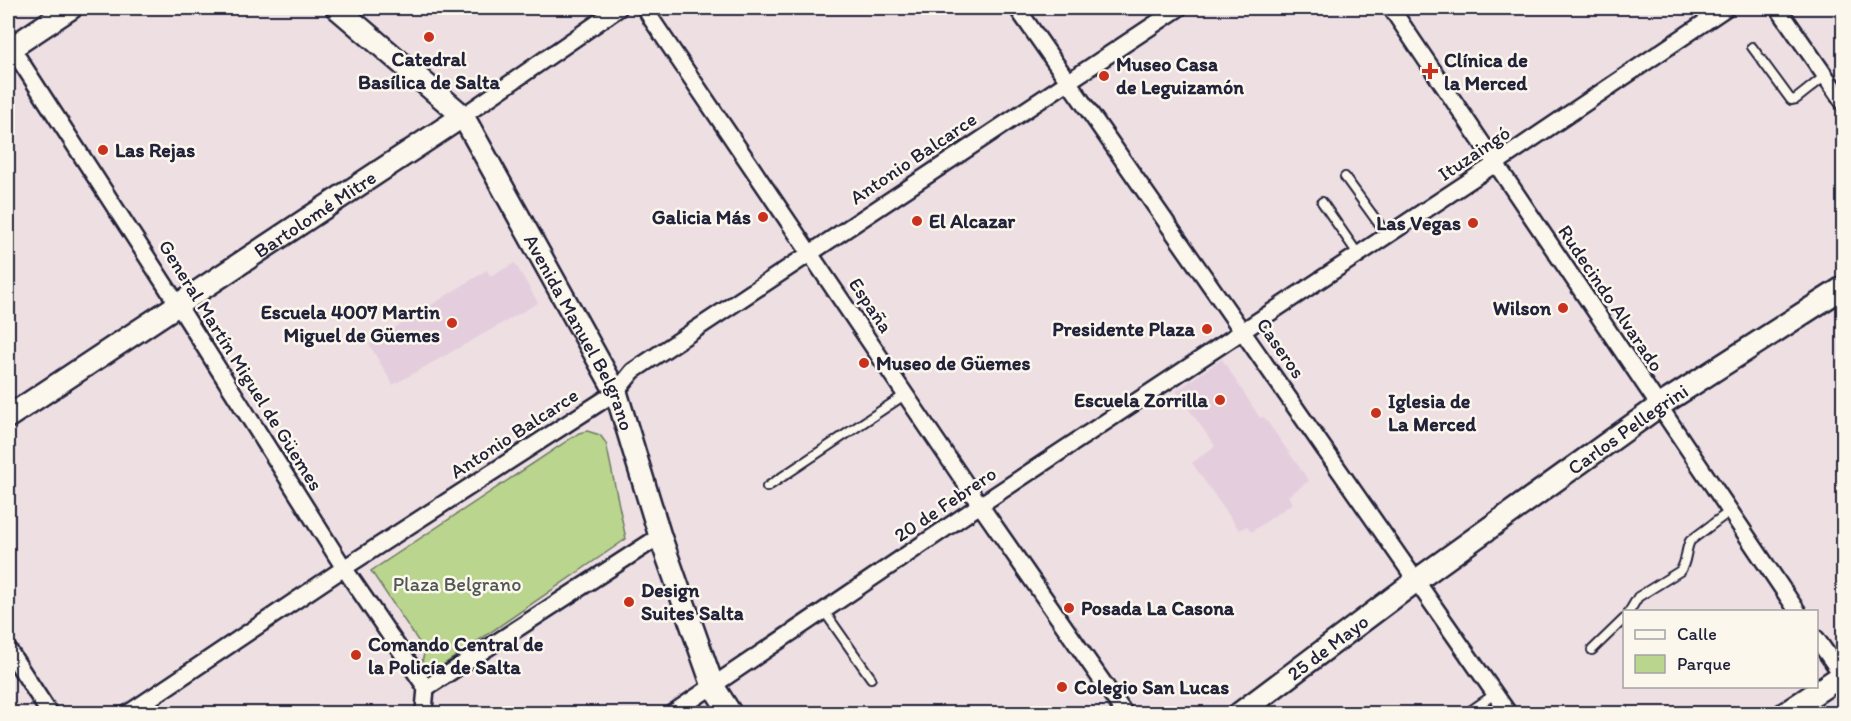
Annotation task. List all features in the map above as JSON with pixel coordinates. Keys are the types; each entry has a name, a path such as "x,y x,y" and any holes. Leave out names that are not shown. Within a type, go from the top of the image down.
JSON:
{"main road":[{"path":"9,46 71,8"},
{"name":"Avenida Manuel Belgrano","path":"341,9 463,116 616,392 660,536 712,686 731,714"},
{"name":"Bartolomé Mitre","path":"8,417 463,116"},
{"name":"Carlos Pellegrini","path":"1417,580 1659,406 1844,287"},
{"name":"25 de Mayo","path":"1239,714 1417,580"},
{"path":"1784,714 1843,676"}],"street":[{"name":"Bartolomé Mitre","path":"463,116 619,8"},
{"name":"España","path":"645,8 980,505 1125,714"},
{"name":"Caseros","path":"1017,8 1509,714"},
{"name":"Antonio Balcarce","path":"127,714 344,568 616,392 633,371 1179,8"},
{"name":"Rudecindo Alvarado","path":"1391,8 1797,610"},
{"name":"Ituzaingó","path":"1243,330 1726,8"},
{"path":"1778,8 1844,103"},
{"name":"General Martín Miguel de Güemes","path":"9,46 178,305 344,568 426,688"},
{"name":"20 de Febrero","path":"671,714 1243,330"},
{"path":"423,712 426,688 660,536"},
{"path":"1818,641 1843,676"},
{"path":"8,649 50,714"}],"lane":[{"path":"1752,47 1791,100 1796,99 1826,76"},
{"path":"1345,177 1387,236"},
{"path":"1322,202 1358,254"},
{"path":"767,487 906,394"},
{"path":"1630,610 1638,597 1680,571 1684,566 1690,541 1730,511"},
{"path":"824,611 871,678"},
{"path":"1592,650 1623,620"},
{"path":"1466,714 1496,693"}],"shaded area":[{"name":"Escuela 4007 Martin Miguel de Güemes","path":"515,263 538,303 393,385 369,344 487,270 490,276"},
{"path":"1222,359 1260,418 1264,417 1309,481 1288,496 1293,503 1251,532 1247,526 1239,530 1192,463 1215,446 1176,391"}],"green space":[{"name":"Plaza Belgrano","path":"587,431 600,435 606,443 626,539 437,669 428,668 422,661 425,651 371,571 579,433"}],"place":[{"name":"Catedral Basílica de Salta","path":"429,37"},
{"name":"Clínica de la Merced","path":"1430,71"},
{"name":"Museo Casa de Leguizamón","path":"1104,76"},
{"name":"Las Rejas","path":"103,150"},
{"name":"Galicia Más","path":"763,217"},
{"name":"El Alcazar","path":"917,221"},
{"name":"Las Vegas","path":"1473,223"},
{"name":"Wilson","path":"1563,308"},
{"name":"Escuela 4007 Martin Miguel de Güemes","path":"452,323"},
{"name":"Presidente Plaza","path":"1207,329"},
{"name":"Museo de Güemes","path":"864,363"},
{"name":"Escuela Zorrilla","path":"1220,400"},
{"name":"Iglesia de La Merced","path":"1376,413"},
{"name":"Design Suites Salta","path":"629,602"},
{"name":"Posada La Casona","path":"1069,608"},
{"name":"Comando Central de la Policía de Salta","path":"356,655"},
{"name":"Colegio San Lucas","path":"1062,687"}]}
